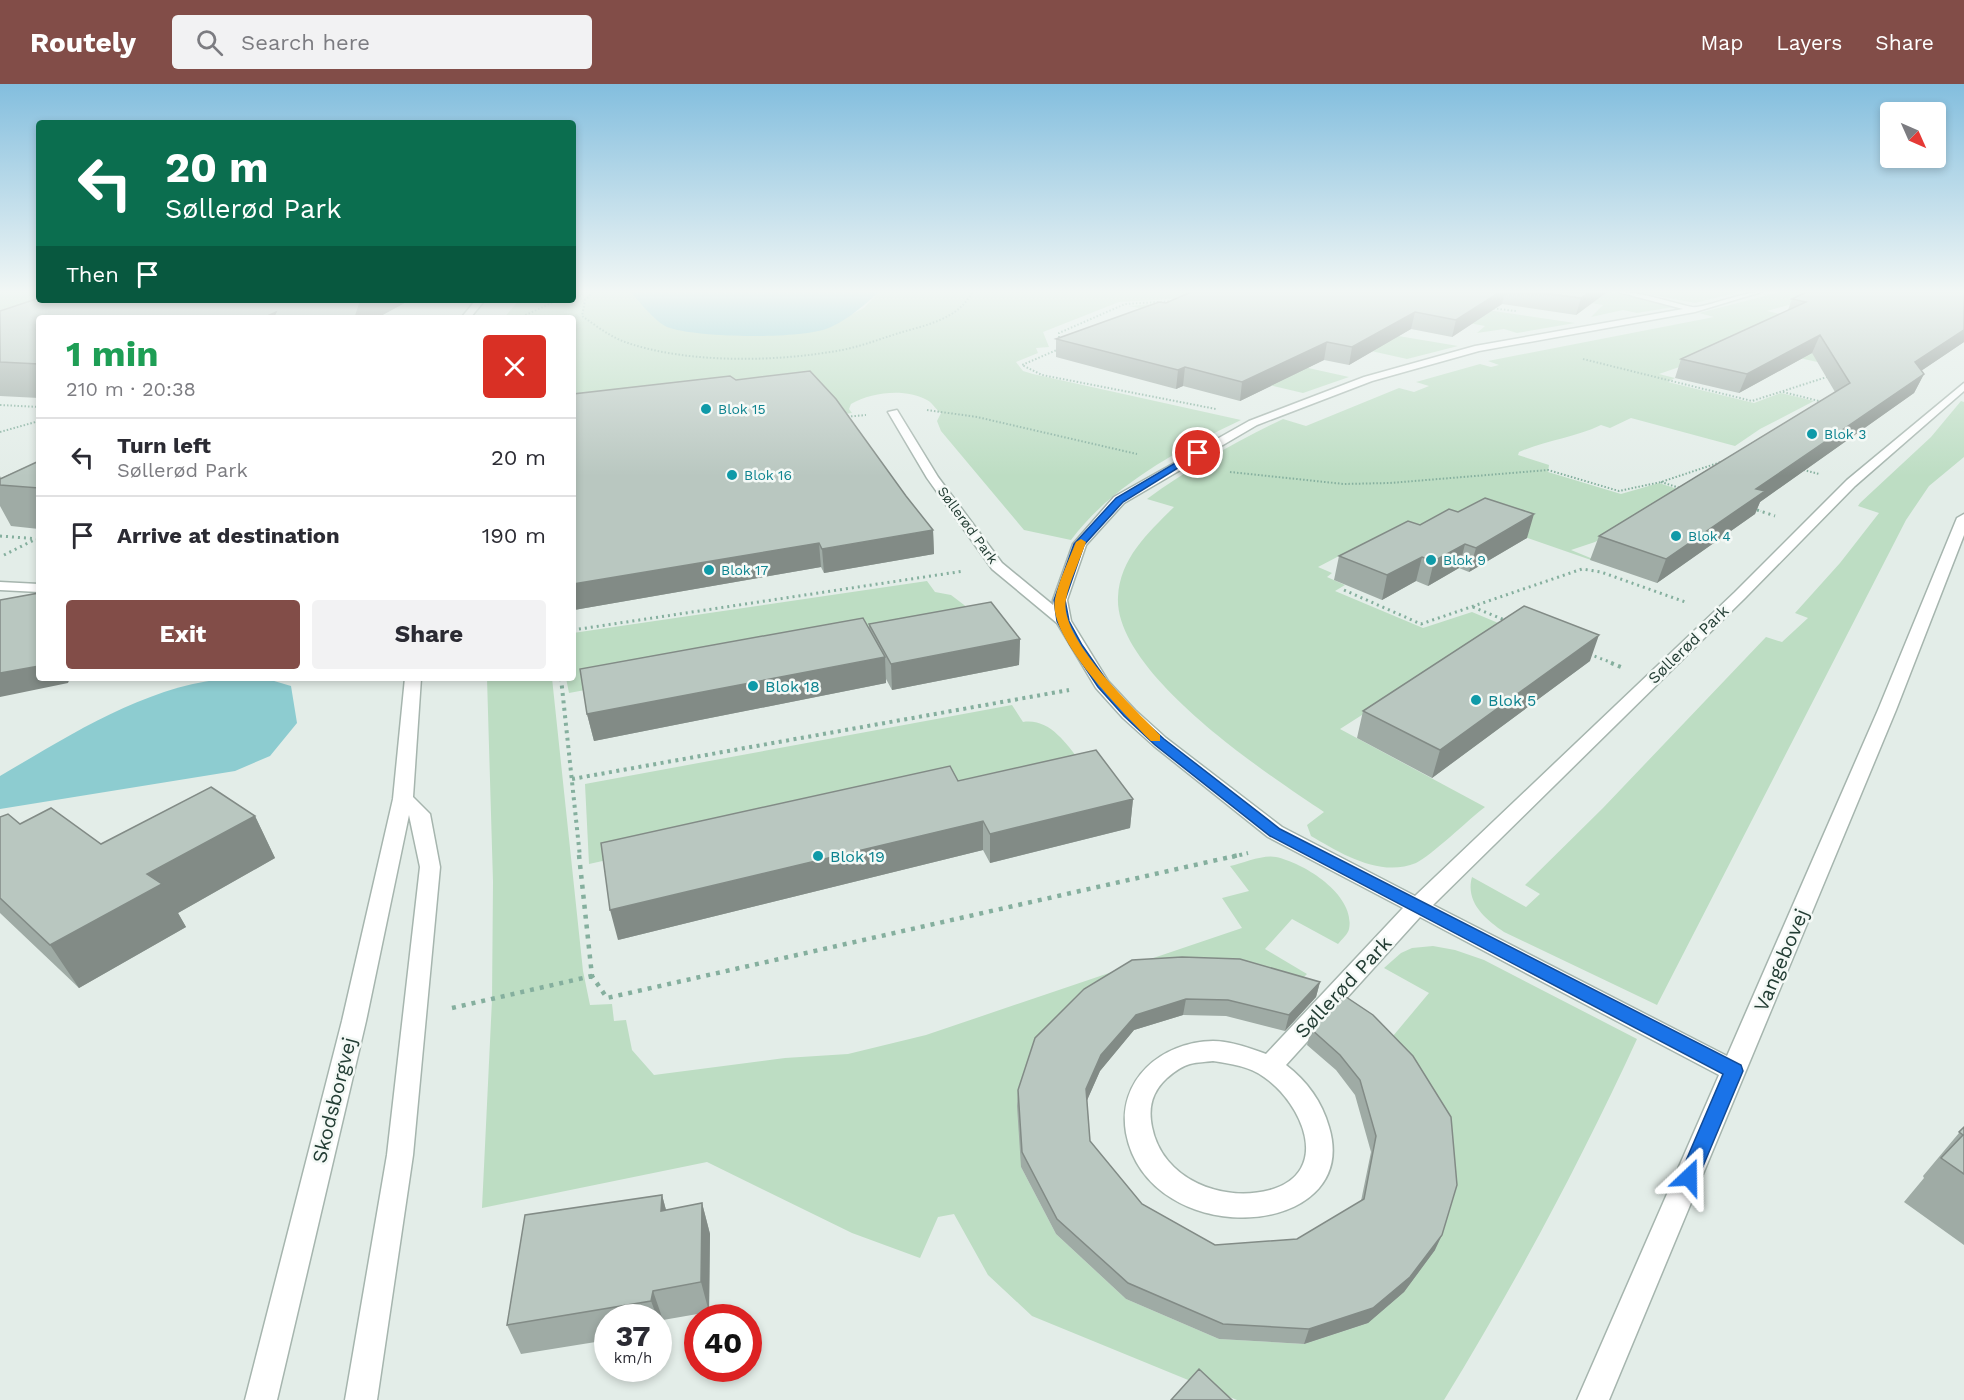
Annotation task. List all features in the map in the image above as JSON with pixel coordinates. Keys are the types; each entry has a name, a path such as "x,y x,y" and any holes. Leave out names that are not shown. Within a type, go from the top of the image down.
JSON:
{"street":[{"name":"Søllerød Park","path":"1459,353 1368,379 1260,420 1119,500 1080,544 1060,600 1063,621 1102,684 1129,714 1160,742 1275,832 1734,1071"},
{"name":"Søllerød Park","path":"1269,1066 1416,907 1810,526 1851,483 1964,386"},
{"name":"Søllerød Park","path":"893,412 933,478 997,566 1063,621"},
{"name":"Vangebovej","path":"1593,1400 1887,710 1964,518"},
{"path":"0,586 36,588"},
{"path":"0,594 36,588"},
{"name":"Skodsborgvej","path":"261,1400 354,1020 403,799 413,681"},
{"path":"361,1400 400,1155 430,867 420,814 403,799"},
{"path":"1213,1051 1242,1056 1269,1066 1293,1084 1311,1107 1320,1132 1319,1158 1308,1180 1288,1198 1260,1207 1229,1207 1197,1198 1168,1181 1149,1157 1138,1132 1137,1106 1146,1084 1163,1066 1186,1055 1213,1051"}],"path":[{"path":"683,353 738,356 822,353"},
{"path":"1051,353 1022,365 1042,375 1182,401 1260,420"},
{"path":"1574,357 1752,401 1838,374"},
{"path":"1781,391 1827,403"},
{"path":"0,405 36,407"},
{"path":"834,418 932,410 977,417 1179,464 1234,473 1344,484 1390,483 1548,470 1619,491 1660,482 1724,461"},
{"path":"0,432 36,422"},
{"path":"1798,468 1851,483"},
{"path":"1660,482 1693,491"},
{"path":"1746,507 1810,526"},
{"path":"0,536 36,539"},
{"path":"0,557 36,539"},
{"path":"576,630 997,566"},
{"path":"1344,590 1421,624 1582,569 1601,572 1719,614"},
{"path":"1473,607 1515,624"},
{"path":"1579,649 1653,679"},
{"path":"561,681 592,976 607,998 1292,842"},
{"path":"572,779 1102,684"},
{"path":"414,1015 592,976"}],"green space":[{"path":"576,353 1037,353 1016,362 1023,371 1033,374 1241,420 1194,443 1148,470 1106,502 1071,540 1024,530 941,431 937,421 941,413 929,401 909,394 878,394 851,404 849,409 852,413 837,415 576,411"},
{"path":"1382,353 1429,353 1407,359"},
{"path":"1527,353 1733,353 1711,356 1659,374 1675,378 1668,382 1754,403 1781,393 1814,401 1760,429 1735,446 1631,418 1610,428 1601,425 1519,452 1518,455 1549,465 1548,472 1621,494 1659,483 1687,492 1595,542 1571,550 1593,559 1591,560 1479,521 1362,556 1341,555 1318,567 1332,573 1327,577 1345,585 1335,591 1423,628 1472,612 1503,625 1340,729 1485,807 1416,863 1402,867 1375,866 1347,856 1311,836 1307,825 1324,812 1233,747 1198,719 1166,688 1140,657 1123,626 1118,597 1120,583 1124,570 1137,547 1174,507 1147,499 1196,466 1283,419 1306,426 1399,388 1414,392 1429,386 1416,382 1480,364 1491,367 1499,365 1488,361"},
{"path":"1778,353 1833,353 1849,369"},
{"path":"1290,364 1349,377 1303,393 1200,369"},
{"path":"1961,401 1964,402 1964,457 1929,486 1906,520 1657,1005 1504,932 1490,921 1474,902 1471,894 1472,877 1526,907 1540,894 1525,885 1603,808 1766,637 1782,642 1808,618 1795,613 1840,563 1879,513 1858,506 1860,503 1931,437"},
{"path":"927,581 935,592 951,595 972,611 569,693 567,681 576,681 576,633"},
{"path":"487,681 552,681 583,971 590,1005 612,1004 614,1021 626,1020 632,1050 654,1075 785,1058 848,1054 926,1035 1242,928 1222,898 1249,891 1230,866 1271,856 1287,860 1313,873 1336,893 1349,916 1349,929 1338,944 1292,919 1265,949 1307,974 1291,990 1180,972 1021,1167 1056,1234 1126,1299 1219,1339 1304,1344 1368,1323 1393,1036 1429,993 1384,968 1401,953 1412,948 1433,946 1455,950 1484,960 1637,1039 1546,1222 1496,1313 1444,1400 1237,1400 1032,1316 988,1275 954,1214 938,1217 920,1258 852,1233 707,1162 482,1208 492,1000 493,882"},
{"path":"1012,705 1023,722 1041,724 1056,733 1080,761 855,805 589,864 585,784"}],"water":[{"path":"274,681 291,686 297,723 270,756 235,771 0,809 0,776 112,713 142,700 203,682"}],"building":[{"path":"0,353 36,353 36,364 0,362"},
{"path":"1113,353 1303,353 1242,382 1185,367 1178,370"},
{"path":"1693,353 1786,353 1747,374 1681,359"},
{"path":"1832,353 1928,353 1915,362 1924,374 1756,489 1765,491 1666,559 1599,536 1850,383"},
{"path":"810,371 836,399 933,530 822,549 819,543 576,584 576,394 730,376 736,380"},
{"path":"36,462 36,488 0,485 0,479"},
{"path":"1485,498 1534,514 1476,548 1465,544 1434,561 1422,557 1387,575 1339,556 1408,521 1420,525 1449,509 1458,512"},
{"path":"36,594 36,667 0,673 0,600"},
{"path":"991,602 1020,639 891,664 869,624"},
{"name":"Blok 5","path":"1524,606 1599,635 1440,750 1363,711"},
{"path":"863,618 885,657 587,714 580,669"},
{"path":"1096,750 1133,799 990,834 983,821 610,910 601,843 950,766 958,781"},
{"path":"211,787 255,816 147,874 162,884 50,945 0,898 0,817 8,814 20,824 51,808 101,844"},
{"path":"1182,957 1240,959 1320,982 1289,1015 1228,1000 1186,999 1136,1015 1101,1055 1086,1089 1090,1141 1142,1204 1215,1245 1297,1239 1364,1199 1376,1136 1360,1080 1340,1055 1311,1029 1343,995 1373,1015 1413,1056 1451,1117 1457,1185 1442,1235 1410,1277 1373,1308 1309,1329 1223,1324 1128,1283 1057,1219 1022,1152 1018,1090 1035,1038 1084,989 1132,960"},
{"path":"1964,1127 1964,1174 1941,1158 1963,1135 1959,1132"},
{"path":"662,1195 661,1211 702,1203 701,1282 653,1291 651,1301 633,1304 594,1304 594,1310 507,1325 525,1215"},
{"path":"1199,1369 1232,1400 1171,1400"}],"slow traffic":[{"path":"1081,542 1060,600 1063,621 1102,684 1129,714 1156,738"}],"place":[{"name":"Blok 15","path":"706,409"},
{"name":"Blok 3","path":"1812,434"},
{"name":"Blok 16","path":"732,475"},
{"name":"Blok 4","path":"1676,536"},
{"name":"Blok 9","path":"1431,560"},
{"name":"Blok 17","path":"709,570"},
{"name":"Blok 18","path":"753,686"},
{"name":"Blok 5","path":"1476,700"},
{"name":"Blok 19","path":"818,856"}],"route":[{"path":"1198,453 1119,500 1080,544 1060,600 1063,621 1102,684 1129,714 1160,742 1275,832 1314,855 1734,1071 1689,1177"}]}
